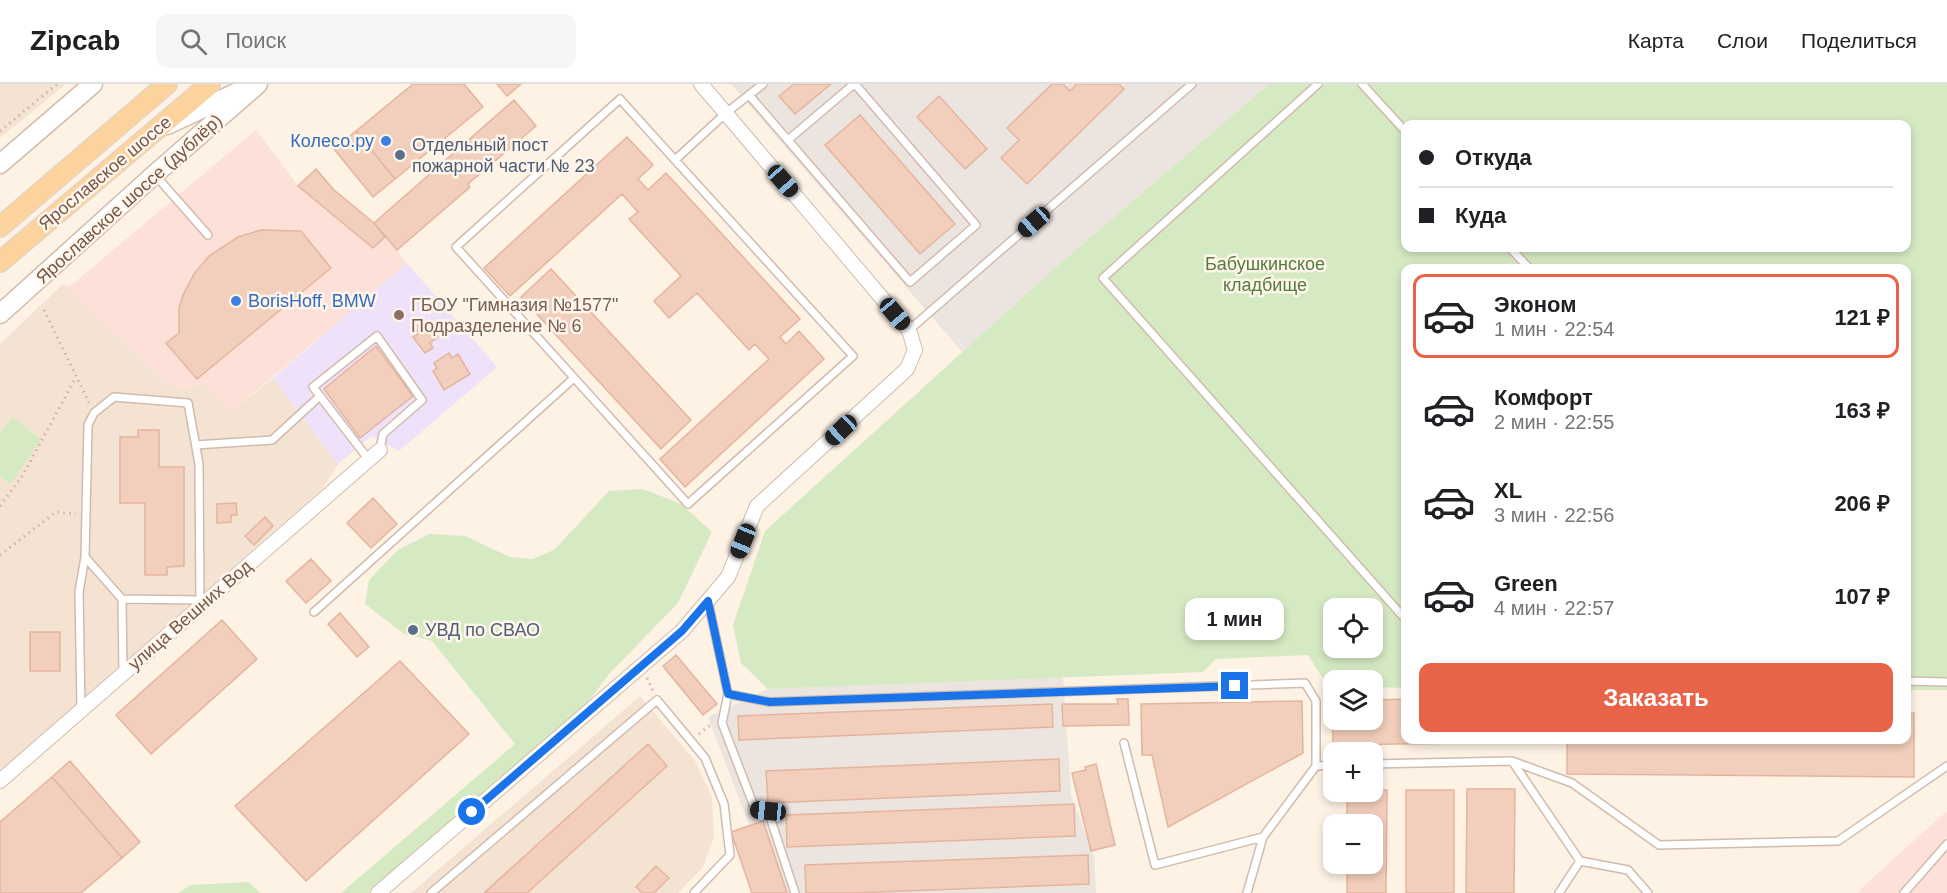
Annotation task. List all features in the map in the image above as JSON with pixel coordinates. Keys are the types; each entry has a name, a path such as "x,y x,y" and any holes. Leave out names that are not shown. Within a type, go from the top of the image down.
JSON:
{"main road":[{"name":"Ярославское шоссе","path":"0,227 167,84"},
{"name":"Ярославское шоссе","path":"0,262 210,84"}],"street":[{"path":"0,164 93,84"},
{"path":"154,131 257,84"},
{"name":"Ярославское шоссе (дублёр)","path":"0,314 257,84"},
{"path":"378,893 682,631 728,577 757,506 907,369 915,350 909,330 701,84"},
{"name":"улица Вешних Вод","path":"0,781 81,712 200,604 375,455"}],"lane":[{"path":"675,160 726,113 763,84"},
{"path":"749,95 910,282 976,225 854,84 788,140"},
{"path":"909,330 1192,84"},
{"path":"1318,84 1103,278 1401,614"},
{"path":"1362,84 1401,127"},
{"path":"620,99 675,160 852,356 688,504 456,247 620,99"},
{"path":"155,174 208,235"},
{"path":"1514,252 1525,264"},
{"path":"377,336 422,400 383,434 375,455 320,396 313,387 377,336"},
{"path":"314,612 574,378"},
{"path":"196,445 272,440 320,396"},
{"path":"81,712 79,592 85,557 88,426 94,413 114,397 188,403 199,464 200,604 122,599"},
{"path":"85,557 122,599 123,673"},
{"path":"708,601 728,694 722,723 755,809 768,811 795,893"},
{"path":"1911,681 1947,681"},
{"path":"728,694 770,702 1305,683 1316,701 1316,766 1263,837 1247,893"},
{"path":"431,893 657,700 705,758 724,804 730,855 694,893"},
{"path":"1124,743 1155,865 1263,837"},
{"path":"1383,764 1512,761 1572,783 1659,845 1838,841 1947,766"},
{"path":"1512,761 1580,861 1628,870 1648,893"},
{"path":"1316,766 1323,766"},
{"path":"1904,893 1947,844"},
{"path":"1559,893 1580,861"}],"path":[{"path":"0,131 57,84"},
{"path":"44,310 94,413"},
{"path":"0,506 23,475 76,377"},
{"path":"0,555 56,512 86,514"},
{"path":"642,666 657,700"},
{"path":"690,741 722,717"}],"shaded area":[{"path":"0,84 66,84 0,138"},
{"path":"731,84 1269,84 1064,260 963,353"},
{"path":"256,130 298,186 373,248 385,237 407,263 230,413 205,385 186,389 164,381 69,287"},
{"name":"ГБОУ \"Гимназия №1577\" Подразделение № 6","path":"407,263 497,367 399,451 371,436 338,464 273,378"},
{"path":"63,284 69,287 164,381 186,389 205,384 230,413 273,378 338,464 322,489 0,771 0,344"},
{"path":"1063,677 1071,795 1094,856 1096,893 775,893 708,717 768,689"},
{"path":"640,696 695,761 712,797 714,837 703,867 678,893 411,893"},
{"path":"1947,811 1947,893 1857,893 1868,882"}],"green space":[{"name":"Бабушкинское кладбище","path":"1269,84 1947,84 1947,690 1911,690 1911,264 1401,264 1401,688 1383,687 1383,670 1323,670 1323,678 1308,655 1216,659 1203,672 768,689 741,663 733,625 765,531 1064,260"},
{"path":"12,417 41,439 11,484 0,477 0,434"},
{"path":"643,489 681,504 712,532 678,603 609,674 579,714 372,893 341,893 515,744 432,641 404,634 365,604 369,580 398,550 429,534 465,536 510,557 532,559 554,550 609,491"},
{"path":"249,882 260,893 178,893 191,885"}],"building":[{"name":"Отдельный пост пожарной части № 23","path":"413,84 464,84 483,107 395,179 356,131"},
{"path":"497,84 521,84 507,96"},
{"path":"794,84 831,84 795,114 779,96"},
{"path":"1052,84 1063,84 1070,91 1077,84 1119,84 1124,89 1027,184 1001,158 1019,140 1007,128"},
{"path":"939,96 987,149 965,169 917,117"},
{"path":"514,100 536,126 468,184 470,187 397,250 374,223"},
{"path":"860,115 955,224 920,254 825,145"},
{"path":"356,131 395,179 373,197 334,149"},
{"path":"627,137 653,165 638,179 648,190 666,173 800,319 780,337 786,344 799,331 824,359 685,487 660,459 769,359 755,344 749,350 697,293 669,318 654,301 681,276 629,219 638,212 622,194 510,296 484,268"},
{"path":"316,169 334,190 374,223 385,237 373,248 298,186"},
{"name":"BorisHoff, BMW","path":"261,230 301,231 331,268 197,379 166,343 179,333 179,308 183,295 194,274 209,256 238,237"},
{"path":"551,269 691,420 661,449 521,297"},
{"path":"425,320 438,337 430,343 433,348 425,353 413,337 419,333 415,327"},
{"path":"376,346 413,396 360,438 324,389"},
{"path":"449,353 452,358 458,354 470,374 444,390 433,371 437,368 434,363"},
{"path":"138,430 159,430 159,467 184,467 184,566 167,567 167,575 145,575 145,503 120,503 120,437 138,437"},
{"path":"373,498 397,524 371,548 347,523"},
{"path":"236,503 237,515 231,515 231,522 217,523 217,504"},
{"path":"265,517 273,526 254,545 245,536"},
{"path":"311,559 331,581 306,603 286,581"},
{"path":"340,613 369,647 357,657 328,624"},
{"path":"222,620 257,659 151,754 116,715"},
{"path":"30,632 60,632 60,671 30,671"},
{"path":"676,655 717,704 703,715 663,666"},
{"path":"400,661 469,734 306,881 235,806"},
{"path":"1117,699 1128,699 1129,725 1063,726 1062,704 1118,704"},
{"path":"1401,699 1401,744 1333,742 1333,730 1383,730 1383,700"},
{"path":"1302,701 1303,753 1168,827 1152,755 1142,755 1141,704"},
{"path":"1052,704 1053,727 739,740 738,716"},
{"path":"1911,713 1914,713 1914,777 1567,774 1567,744 1911,744"},
{"path":"648,744 667,766 527,893 484,893"},
{"path":"1059,759 1060,791 768,803 766,771"},
{"path":"70,761 140,842 122,858 52,777"},
{"path":"1096,764 1115,845 1091,851 1072,773 1086,770 1085,767"},
{"path":"52,777 122,858 81,893 0,893 0,822"},
{"path":"1467,789 1515,789 1514,893 1466,893"},
{"path":"1383,790 1387,790 1386,893 1347,893 1347,874 1383,874 1383,814 1347,814 1347,802 1383,802"},
{"path":"1406,790 1454,790 1454,893 1406,893"},
{"path":"1074,804 1075,836 787,847 786,815"},
{"path":"763,821 787,893 752,893 731,832"},
{"path":"1088,855 1089,884 806,893 805,865"},
{"path":"656,866 669,878 654,893 642,893 636,887"}],"place":[{"name":"Колесо.ру","path":"386,141"},
{"name":"Отдельный пост пожарной части № 23","path":"400,155"},
{"name":"BorisHoff, BMW","path":"236,301"},
{"name":"ГБОУ \"Гимназия №1577\" Подразделение № 6","path":"399,315"},
{"name":"УВД по СВАО","path":"413,630"}],"route":[{"path":"472,812 682,631 708,601 728,694 770,702 1235,686"}]}
